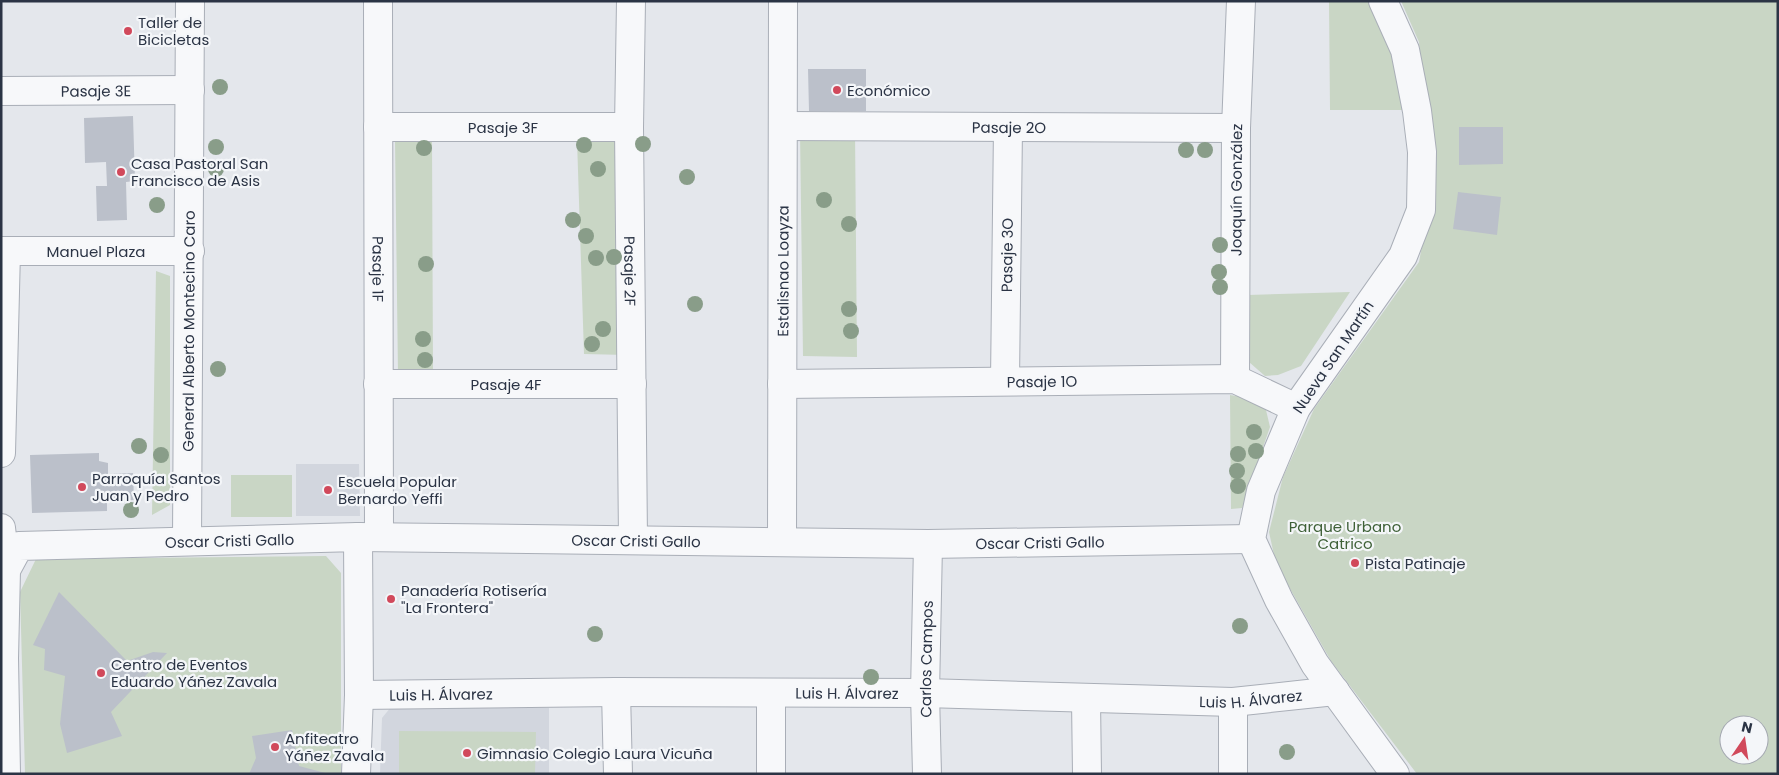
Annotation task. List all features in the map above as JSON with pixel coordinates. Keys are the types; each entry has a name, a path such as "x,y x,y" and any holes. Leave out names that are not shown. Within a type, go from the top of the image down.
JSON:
{"street":[{"name":"General Alberto Montecino Caro","path":"187,541 190,1"},
{"name":"Pasaje 1F","path":"368,537 378,384 378,1"},
{"name":"Pasaje 2F","path":"631,1 629,127 633,540"},
{"name":"Estalisnao Loayza","path":"782,541 783,1"},
{"name":"Joaquín González","path":"1235,380 1236,128 1241,1"},
{"name":"Nueva San Martín","path":"1252,539 1262,491 1296,408 1403,256 1421,210 1422,152 1406,50 1383,1"},
{"name":"Pasaje 3E","path":"1,90 190,90"},
{"name":"Pasaje 3F","path":"378,126 629,127"},
{"name":"Pasaje 2O","path":"783,126 1236,128"},
{"name":"Pasaje 3O","path":"1005,381 1008,127"},
{"name":"Manuel Plaza","path":"4,251 190,251"},
{"path":"1,453 4,251"},
{"name":"Pasaje 1O","path":"782,384 1235,380 1296,408"},
{"name":"Pasaje 4F","path":"378,384 632,384"},
{"path":"6,774 3,658 6,570 10,537"},
{"name":"Oscar Cristi Gallo","path":"10,537 187,541 368,537 928,544 1252,539"},
{"path":"356,774 368,537"},
{"path":"1252,539 1279,600 1315,664 1395,774"},
{"name":"Carlos Campos","path":"927,774 925,694 928,544"},
{"name":"Luis H. Álvarez","path":"359,695 616,692 925,694 1086,700 1233,702 1335,691"},
{"path":"616,692 618,774"},
{"path":"771,694 771,774"},
{"path":"1086,700 1087,774"},
{"path":"1233,702 1233,774"}],"shaded area":[{"name":"Escuela Popular Bernardo Yeffi","path":"296,464 359,464 360,516 296,516"},
{"path":"391,707 549,708 549,774 380,774 382,718"}],"green space":[{"path":"1329,1 1376,2 1407,110 1330,110"},
{"name":"Parque Urbano Catrico","path":"1401,1 1778,1 1778,774 1417,774 1331,661 1276,564 1269,532 1283,477 1314,409 1419,262 1429,208 1428,150 1419,42"},
{"path":"855,130 857,357 803,356 800,131"},
{"path":"395,140 432,140 433,375 398,374"},
{"path":"577,140 622,140 627,355 584,354"},
{"path":"156,271 170,276 170,505 152,515"},
{"path":"1350,292 1301,366 1278,375 1265,376 1249,362 1248,295"},
{"path":"1230,395 1255,399 1266,410 1270,427 1242,508 1231,509"},
{"path":"231,475 292,475 292,517 231,517"},
{"path":"326,556 341,573 341,774 25,774 20,592 36,559"},
{"name":"Gimnasio Colegio Laura Vicuña","path":"399,731 536,732 535,774 399,774"}],"building":[{"name":"Económico","path":"808,69 866,69 866,111 809,111"},
{"name":"Casa Pastoral San Francisco de Asis","path":"133,116 135,181 126,182 127,220 97,221 96,186 107,186 106,162 85,163 84,118"},
{"path":"1459,127 1503,127 1503,164 1459,165"},
{"path":"1458,192 1501,197 1497,235 1453,229"},
{"name":"Parroquía Santos Juan y Pedro","path":"99,453 99,461 108,463 108,474 133,473 134,500 107,501 107,511 32,513 30,455"},
{"name":"Centro de Eventos Eduardo Yáñez Zavala","path":"59,592 127,661 153,652 167,653 111,712 122,736 67,753 60,724 65,676 44,670 45,649 33,645"},
{"name":"Anfiteatro Yáñez Zavala","path":"292,730 299,766 329,774 249,774 256,758 252,736"}],"place":[{"name":"Taller de Bicicletas","path":"128,31"},
{"name":"Económico","path":"837,90"},
{"name":"Casa Pastoral San Francisco de Asis","path":"121,172"},
{"name":"Parroquía Santos Juan y Pedro","path":"82,487"},
{"name":"Escuela Popular Bernardo Yeffi","path":"328,490"},
{"name":"Pista Patinaje","path":"1355,563"},
{"name":"Panadería Rotisería \"La Frontera\"","path":"391,599"},
{"name":"Centro de Eventos Eduardo Yáñez Zavala","path":"101,673"},
{"name":"Anfiteatro Yáñez Zavala","path":"275,747"},
{"name":"Gimnasio Colegio Laura Vicuña","path":"467,753"}]}
